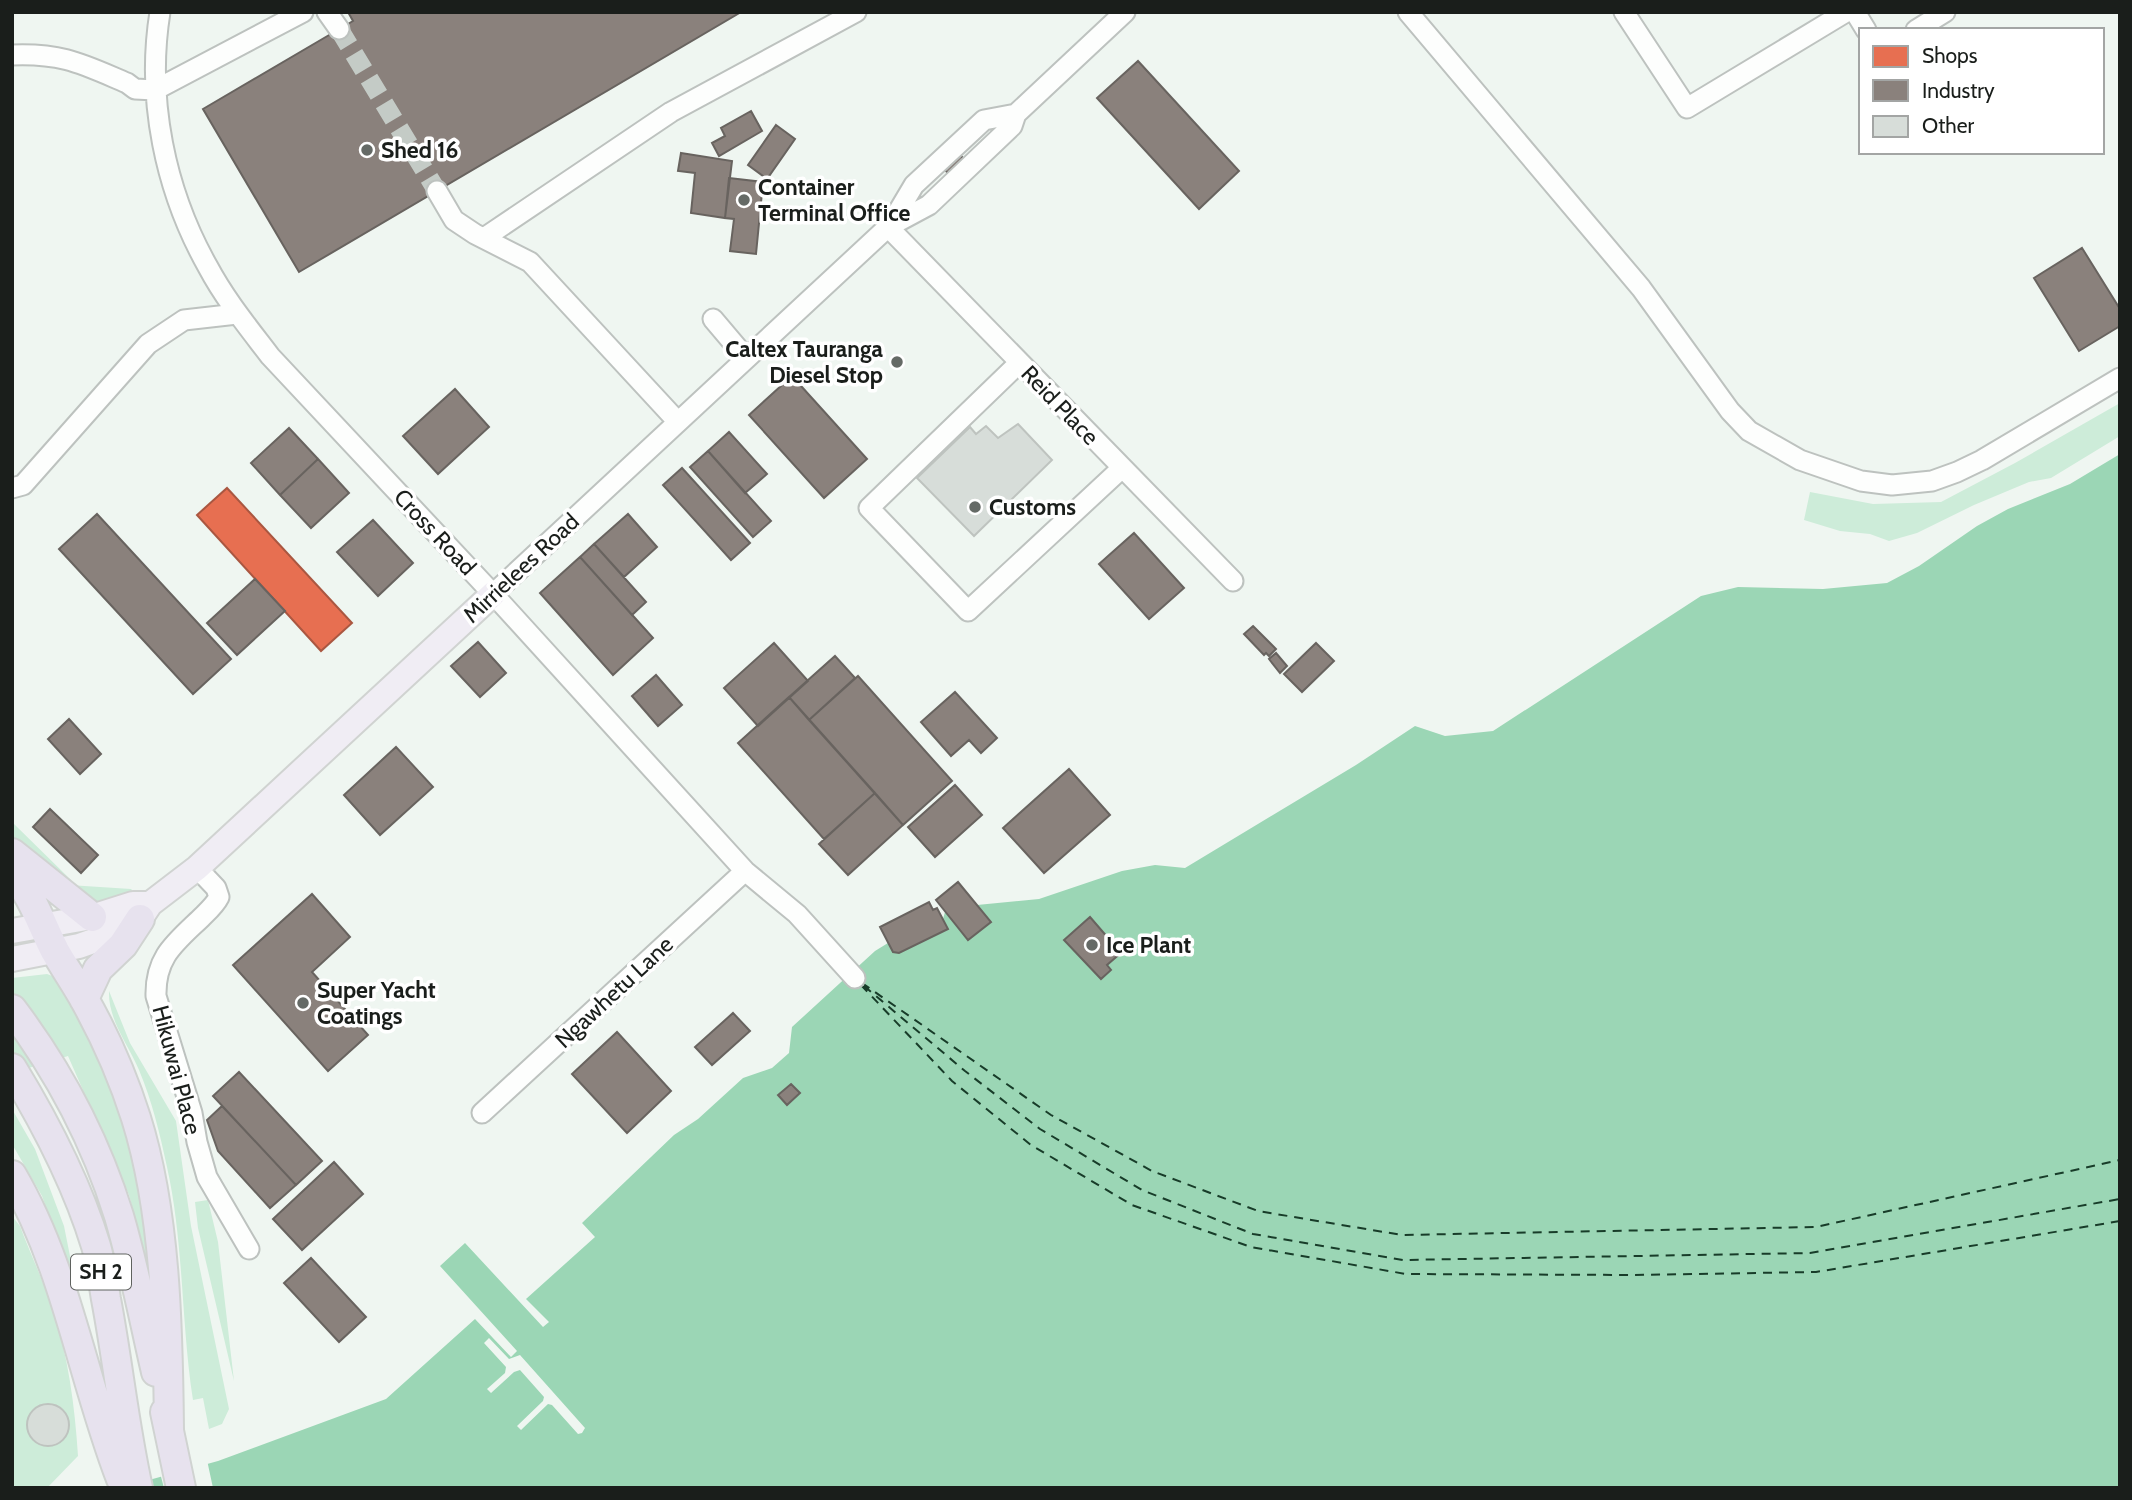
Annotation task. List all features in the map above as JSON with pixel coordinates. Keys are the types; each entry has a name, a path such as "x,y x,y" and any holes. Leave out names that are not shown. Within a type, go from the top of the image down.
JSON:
{"highway":[{"path":"12,853 92,917"},
{"path":"12,872 29,895 55,951 84,999 118,1071 135,1117 152,1182 158,1229 168,1342 169,1429"},
{"path":"84,999 98,970 123,944 145,912"},
{"name":"SH 2","path":"12,1009 47,1058 90,1139 118,1216 181,1488"},
{"name":"SH 2","path":"12,1068 44,1121 73,1185 96,1248 111,1326 115,1435 138,1488"},
{"path":"12,1175 49,1252 115,1435 124,1488"}],"main road":[{"name":"Mirrielees Road","path":"12,959 79,946 113,934 145,912 197,868 493,594"},
{"name":"Mirrielees Road","path":"12,931 92,917 133,904 145,912"}],"street":[{"name":"Cross Road","path":"160,12 155,90 170,178 186,222 208,268 237,314 270,356 493,594 745,871 797,914 859,973"},
{"path":"12,55 43,54 71,59 135,89 155,90 303,12"},
{"path":"327,12 339,29"},
{"path":"484,238 671,112 856,12"},
{"name":"Mirrielees Road","path":"493,594 888,228 929,205 1012,126 1016,114 1125,12"},
{"path":"1408,12 1642,289 1730,411 1749,431 1800,460 1861,481 1892,485 1932,481 1982,460 2120,379"},
{"path":"1624,12 1687,108 1846,12"},
{"path":"1855,12 1865,28"},
{"path":"1919,28 1945,12"},
{"path":"437,191 454,220 530,262 678,422"},
{"name":"Reid Place","path":"888,228 1233,581"},
{"path":"12,488 23,485 148,344 184,320 237,314"},
{"path":"713,319 746,358"},
{"path":"1019,363 869,508 968,611 1122,468"},
{"name":"Hikuwai Place","path":"197,868 216,888 219,897 212,908 165,954 156,976 156,996 192,1113 207,1177 249,1249"},
{"name":"Ngawhetu Lane","path":"482,1113 745,871"}],"shaded area":[{"path":"2120,403 2120,436 2051,478 2029,482 1917,533 1889,541 1870,534 1840,531 1804,520 1810,492 1873,504 1941,502"},
{"path":"2120,454 2120,1488 120,1488 218,1461 386,1399 475,1319 511,1357 517,1351 440,1266 465,1243 543,1327 549,1322 526,1299 595,1237 582,1223 674,1135 698,1119 743,1078 772,1068 789,1053 792,1027 875,951 888,943 893,951 899,953 947,929 943,919 945,912 968,940 977,905 1039,899 1122,871 1155,865 1185,868 1356,765 1415,726 1445,736 1493,731 1701,596 1738,587 1823,589 1887,583 1919,566 1977,526 2008,509 2070,484"},
{"path":"12,822 71,880 67,880 12,842"},
{"path":"69,885 132,890 120,897 98,902"},
{"path":"47,974 55,977 79,1013 125,1114 144,1194 151,1265 148,1266 129,1195 68,1056 12,1073 12,978"},
{"path":"109,991 130,1043 176,1121 191,1226 229,1409 222,1424 209,1429 203,1398 193,1400 177,1225 164,1155 144,1082 112,1012"},
{"path":"12,1109 35,1149 64,1226 75,1281 72,1282 42,1196 12,1144"},
{"path":"208,1200 218,1242 234,1381 198,1228 195,1202"},
{"path":"12,1216 20,1226 52,1307 73,1400 78,1456 47,1488 12,1488"}],"pier":[{"path":"489,1338 509,1359 520,1355 585,1428 582,1433 578,1434 552,1405 548,1404 521,1430 517,1426 544,1397 520,1370 514,1372 491,1393 487,1389 505,1373 506,1367 484,1343"},
{"path":"207,1460 213,1488 164,1488 160,1473"}],"building: Shops":[{"path":"227,488 352,623 321,651 197,515"}],"building: Industry":[{"name":"Shed 16","path":"348,12 741,12 299,272 203,109 353,21"},
{"path":"1138,61 1239,171 1199,209 1097,98"},
{"path":"751,111 762,131 719,156 712,143 725,136 721,128"},
{"path":"776,125 795,139 767,179 748,165"},
{"path":"956,151 965,160 950,175 941,166"},
{"path":"681,153 732,161 725,218 691,213 695,173 678,171"},
{"name":"Container Terminal Office","path":"729,178 763,182 756,254 730,251 734,219 725,218"},
{"path":"2082,248 2120,309 2120,326 2079,351 2034,278"},
{"path":"792,376 867,459 824,498 749,415"},
{"path":"455,389 489,427 438,474 403,436"},
{"path":"289,428 318,459 280,495 251,463"},
{"path":"729,432 767,474 745,493 708,451"},
{"path":"708,451 771,521 753,537 690,467"},
{"path":"318,459 349,493 311,528 280,495"},
{"path":"682,468 750,543 731,560 663,485"},
{"path":"97,514 231,659 193,694 59,549"},
{"path":"628,514 657,547 624,577 594,544"},
{"path":"373,520 413,563 378,596 337,552"},
{"path":"1134,533 1184,588 1149,619 1099,564"},
{"path":"594,544 646,602 632,615 580,557"},
{"path":"580,557 653,638 613,675 540,593"},
{"path":"255,579 285,611 237,655 207,623"},
{"path":"1253,626 1276,649 1269,656 1266,653 1264,655 1244,634"},
{"path":"478,642 506,673 480,697 451,666"},
{"path":"774,643 808,681 758,726 724,688"},
{"path":"1316,643 1334,661 1302,692 1284,674"},
{"path":"1276,653 1287,666 1280,673 1269,659"},
{"path":"835,656 855,678 809,720 789,697"},
{"path":"656,675 682,705 658,726 632,696"},
{"path":"858,676 952,781 903,825 809,720"},
{"path":"955,692 997,738 981,753 969,740 951,756 921,722"},
{"path":"789,697 875,793 824,839 738,743"},
{"path":"69,719 101,754 80,774 48,739"},
{"path":"396,747 433,787 380,835 344,795"},
{"path":"1069,769 1110,815 1044,873 1003,828"},
{"path":"955,785 982,815 935,857 908,827"},
{"path":"875,793 903,825 848,875 819,844"},
{"path":"50,809 98,855 81,873 33,827"},
{"path":"958,882 991,922 968,940 936,900"},
{"name":"Super Yacht Coatings","path":"312,894 350,937 312,972 368,1035 328,1071 233,965"},
{"path":"929,902 933,910 937,908 948,929 899,953 893,952 880,927"},
{"name":"Ice Plant","path":"1090,917 1121,953 1107,965 1111,970 1101,979 1064,940"},
{"path":"733,1013 750,1031 712,1065 695,1047"},
{"path":"617,1032 671,1091 627,1133 572,1074"},
{"path":"239,1072 322,1161 296,1185 213,1096"},
{"path":"791,1084 800,1093 787,1105 778,1095"},
{"path":"222,1106 296,1185 270,1208 218,1151 207,1120"},
{"path":"334,1162 363,1194 302,1250 273,1219"},
{"path":"311,1258 366,1317 339,1342 284,1283"}],"building: Other":[{"name":"Customs","path":"1018,424 1052,460 974,536 917,478 970,427 976,434 986,426 998,438"},
{"path":"48,1404 63,1410 69,1425 63,1440 48,1446 33,1440 27,1425 33,1410"}],"ferry route":[{"path":"862,983 1051,1115 1152,1171 1258,1211 1402,1235 1816,1227 2120,1160"},
{"path":"861,985 952,1081 1031,1145 1132,1205 1251,1247 1406,1274 1633,1275 1816,1272 2120,1221"},
{"path":"864,986 965,1071 1040,1129 1142,1190 1253,1234 1403,1260 1810,1253 2120,1199"}],"tunnel":[{"path":"339,29 437,191"}],"place":[{"name":"Shed 16","path":"367,150"},
{"name":"Container Terminal Office","path":"744,200"},
{"name":"Caltex Tauranga Diesel Stop","path":"897,362"},
{"name":"Customs","path":"975,507"},
{"name":"Ice Plant","path":"1092,945"},
{"name":"Super Yacht Coatings","path":"303,1003"}]}
